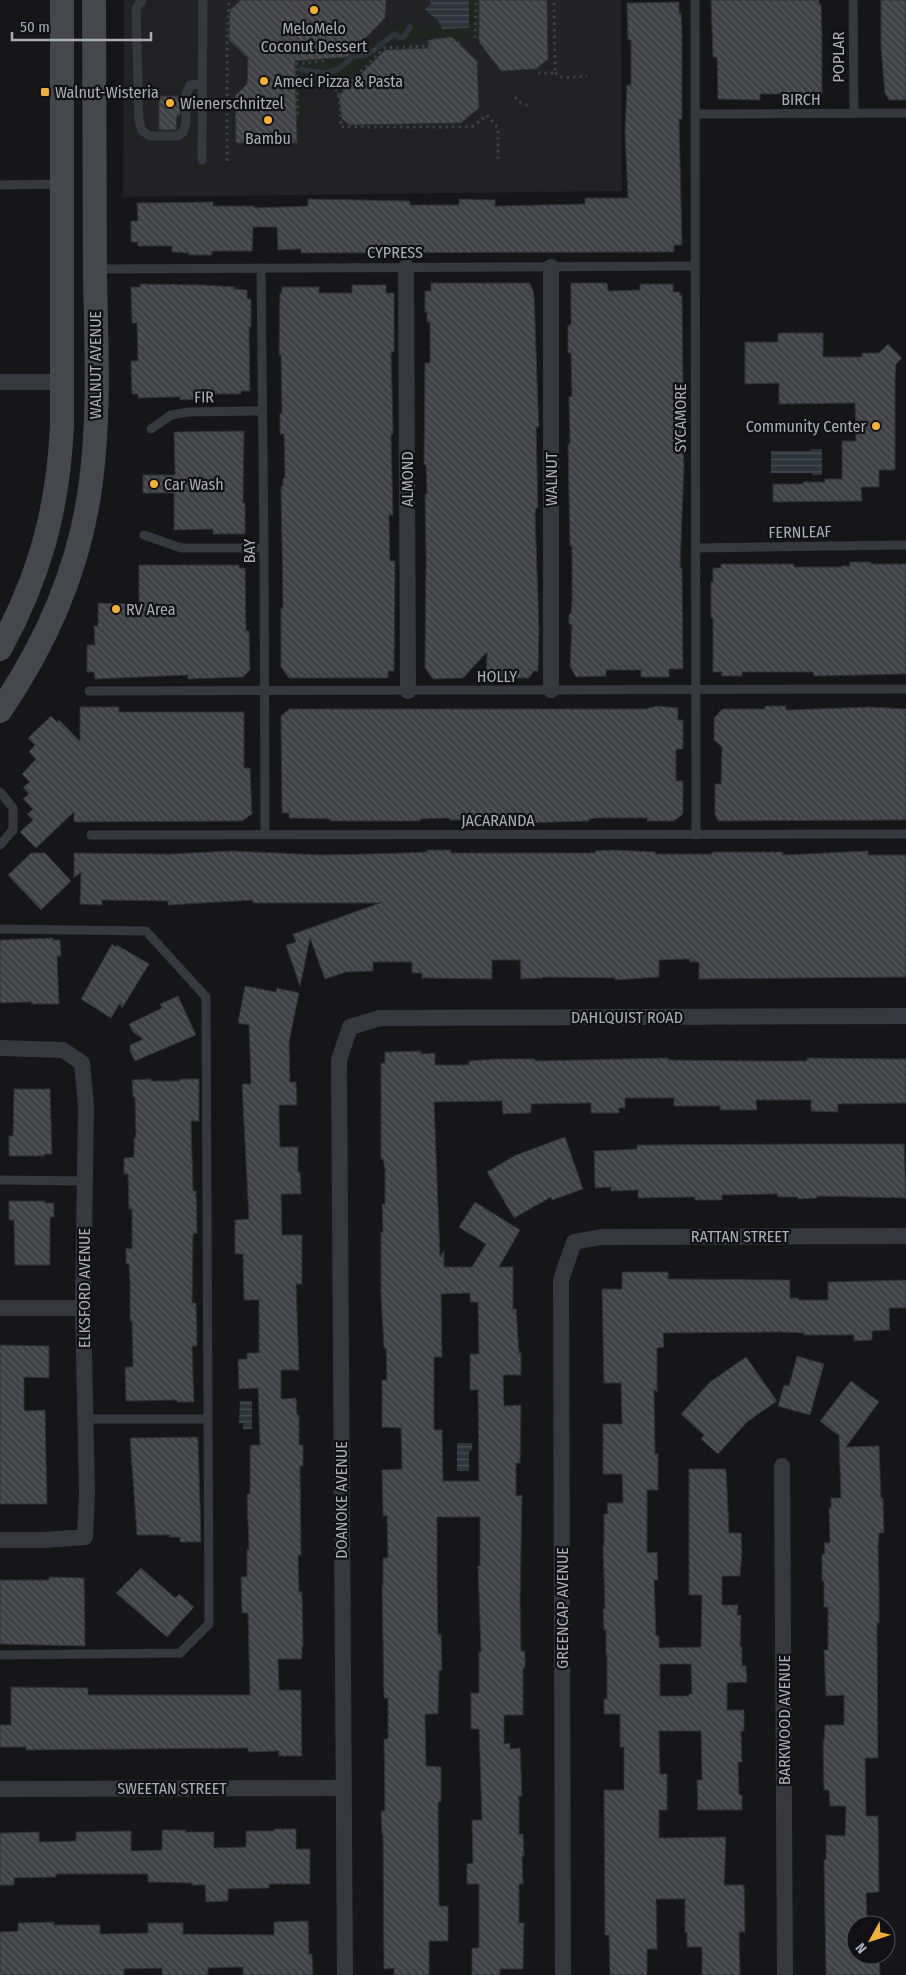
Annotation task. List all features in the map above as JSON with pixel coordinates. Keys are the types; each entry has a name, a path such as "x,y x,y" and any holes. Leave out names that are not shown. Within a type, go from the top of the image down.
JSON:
{"main road":[{"name":"WALNUT AVENUE","path":"0,649 28,592 42,552 52,514 60,468 63,184 62,0"},
{"name":"WALNUT AVENUE","path":"0,711 33,659 51,622 74,559 86,515 91,482 94,443 94,0"}],"street":[{"name":"ALMOND","path":"406,267 408,691"},
{"name":"WALNUT","path":"551,267 551,690"},
{"path":"0,382 62,382"},
{"name":"DAHLQUIST ROAD","path":"350,1026 380,1018 906,1016"},
{"name":"DOANOKE AVENUE","path":"344,1975 338,1060 350,1026"},
{"name":"ELKSFORD AVENUE","path":"0,1048 63,1050 82,1064 86,1105 83,1308 87,1492 86,1537 0,1540"},
{"name":"RATTAN STREET","path":"574,1242 601,1237 906,1236"},
{"name":"GREENCAP AVENUE","path":"563,1975 562,1280 574,1242"},
{"path":"0,1308 83,1308"},
{"name":"BARKWOOD AVENUE","path":"782,1466 785,1975"},
{"name":"SWEETAN STREET","path":"0,1789 343,1788"}],"lane":[{"path":"142,0 136,9 139,120 142,132 150,136 178,136 183,132 186,123 186,95 190,85 202,84"},
{"path":"202,160 203,0"},
{"name":"SYCAMORE","path":"695,0 696,835"},
{"name":"POPLAR","path":"853,0 854,113"},
{"name":"BIRCH","path":"695,114 906,113"},
{"path":"0,185 63,184"},
{"name":"CYPRESS","path":"95,269 695,266"},
{"name":"BAY","path":"261,268 265,834"},
{"name":"FIR","path":"151,429 171,415 188,412 262,411"},
{"path":"144,535 181,548 264,548"},
{"name":"FERNLEAF","path":"696,548 906,545"},
{"name":"HOLLY","path":"89,691 906,689"},
{"path":"0,792 13,808 13,830 0,845"},
{"name":"JACARANDA","path":"91,835 906,834"},
{"path":"0,929 146,931 206,996 210,1624 180,1653 0,1656"},
{"path":"0,1180 84,1181"},
{"path":"86,1419 208,1419"}],"path":[{"path":"227,161 229,0"},
{"path":"475,38 476,0"},
{"path":"554,0 555,73"},
{"path":"338,94 384,48 430,48 430,41 451,38 459,45"},
{"path":"374,48 377,53"},
{"path":"298,116 296,64 324,61"},
{"path":"538,73 555,73 563,78 587,76"},
{"path":"334,87 345,76 351,82"},
{"path":"342,80 348,87"},
{"path":"297,86 331,84 338,94 341,127 474,126 487,115 498,128 498,161"},
{"path":"514,97 521,103 529,106"}],"shaded area":[{"path":"124,0 621,0 622,191 123,197"},
{"path":"427,0 430,0 431,3 424,10 436,18 442,29 470,28 470,0 479,0 478,41 476,38 463,39 459,43 452,36 444,37 444,34 443,37 388,43 379,51 376,48 384,41 388,30 393,26 404,24 413,16 407,24 414,31 422,25 428,33 437,26 423,9 430,3"},
{"path":"430,0 469,0 469,28 442,29 437,20 425,9 431,4"},
{"path":"355,50 365,52 370,50 374,54 351,78 344,74 333,85 331,83 302,85 303,116 296,116 295,62 347,57"},
{"path":"811,449 822,449 822,475 812,475 812,473 771,473 771,451 811,451"},
{"path":"240,1401 252,1401 252,1429 243,1429 243,1423 239,1423"},
{"path":"457,1443 472,1443 472,1450 469,1451 469,1471 457,1471"}],"building":[{"path":"241,0 386,0 385,18 347,57 295,61 297,143 236,143 235,96 247,84 248,58 229,40 230,10"},
{"path":"479,0 547,0 548,59 536,69 501,71 479,42"},
{"path":"711,0 819,0 819,4 821,4 822,35 822,94 760,94 760,100 718,99 717,57 713,57"},
{"path":"881,0 906,0 906,100 889,100 885,93 881,48"},
{"path":"679,2 682,32 682,119 679,119 682,245 674,245 674,252 301,253 301,249 278,250 277,227 253,227 252,251 212,251 212,255 189,255 189,253 172,252 172,246 138,246 138,242 131,242 131,221 138,221 137,203 213,202 213,206 254,206 254,208 308,206 308,199 410,201 410,205 459,205 459,199 495,200 495,206 585,204 585,198 628,198 625,133 627,85 631,85 631,40 628,40 627,3"},
{"path":"452,37 477,61 479,108 461,123 350,125 342,119 339,96 385,50 428,48 428,40"},
{"name":"Wienerschnitzel","path":"159,96 180,96 180,115 177,115 176,130 159,130"},
{"path":"431,283 530,283 534,294 539,427 536,427 538,508 536,508 535,514 539,630 538,671 534,671 529,678 486,678 487,652 463,678 433,679 425,668 425,494 427,494 426,465 424,465 425,363 430,363 430,322 427,322 427,312 425,312 425,291 431,291"},
{"path":"571,283 607,283 608,291 640,290 640,284 673,284 673,292 680,292 680,295 682,295 683,383 681,383 681,391 684,467 680,568 682,568 683,669 669,669 669,677 641,677 641,670 606,670 606,676 576,677 570,666 572,625 569,623 569,615 571,613 572,601 572,546 570,546 568,444 570,444 569,397 572,396 571,353 568,353 568,325 571,325"},
{"path":"140,284 203,285 235,287 235,289 247,290 247,299 251,299 251,327 249,327 250,391 241,391 241,394 208,394 208,398 200,397 200,399 180,400 180,397 138,398 138,394 132,394 131,361 138,361 137,323 132,323 131,287 140,287"},
{"path":"352,285 386,285 386,293 394,293 394,352 391,352 393,515 389,515 390,561 395,561 394,671 388,671 388,678 289,678 281,667 281,608 283,608 281,486 283,486 283,478 285,478 284,434 280,434 280,413 282,414 281,355 279,355 280,293 282,293 282,287 319,287 319,293 352,293"},
{"name":"Community Center","path":"778,333 823,333 823,357 862,357 862,353 879,353 888,344 902,358 896,364 895,378 895,470 879,470 879,487 861,487 862,501 773,502 773,484 803,484 803,482 825,482 825,479 842,479 842,441 856,441 855,403 779,404 779,383 745,384 745,342 778,342"},
{"path":"244,431 243,503 245,503 245,534 213,534 213,529 174,530 174,493 143,493 143,475 175,475 174,432"},
{"path":"850,562 906,564 906,674 814,676 813,672 742,672 742,676 721,676 722,672 713,672 711,582 713,582 713,568 721,568 721,564 794,564 794,567 841,567 850,566"},
{"path":"139,565 239,565 239,568 245,568 246,631 249,631 250,670 243,677 188,679 188,675 95,679 94,672 87,672 87,645 95,645 94,626 98,626 98,603 139,604"},
{"path":"657,706 678,708 678,720 683,720 683,749 676,749 676,781 683,781 683,814 674,821 647,821 647,818 598,818 589,819 589,821 524,823 524,820 450,820 450,818 420,819 420,821 330,821 331,819 289,818 289,813 282,813 281,716 289,709 646,709"},
{"path":"765,706 786,706 786,710 870,707 906,709 906,820 718,821 715,814 715,784 721,784 722,747 714,740 714,718 722,709 765,709"},
{"path":"80,707 119,707 119,712 244,712 244,768 250,768 252,814 242,821 74,822 74,812 36,848 20,832 33,820 27,814 33,809 23,799 29,794 23,787 30,782 22,774 36,759 29,752 35,745 28,738 51,716 57,722 59,720 80,741"},
{"path":"427,850 451,850 451,853 595,853 595,851 613,850 656,852 656,854 783,852 783,855 868,851 868,855 906,855 906,977 699,979 699,962 690,962 690,959 659,960 659,977 615,980 615,978 543,977 521,979 520,960 492,960 492,979 422,978 422,973 412,973 412,962 373,962 373,971 346,972 325,979 310,938 300,986 286,945 296,942 293,934 380,903 253,903 253,900 168,905 168,901 102,900 102,905 80,904 81,872 74,878 74,853 169,854 231,851 324,855 427,852"},
{"path":"31,853 45,853 71,881 41,910 8,875"},
{"path":"53,938 53,940 60,940 61,956 57,956 59,1004 32,1004 31,1002 0,1003 0,940"},
{"path":"112,944 149,964 122,1008 120,1003 111,1018 81,999"},
{"path":"245,986 276,992 277,988 299,993 289,1042 290,1082 296,1082 297,1105 279,1105 279,1117 280,1147 298,1147 298,1172 300,1172 301,1194 281,1194 282,1235 302,1235 302,1284 296,1284 299,1370 281,1370 281,1399 296,1398 297,1415 299,1415 299,1445 303,1445 303,1466 300,1466 301,1555 298,1555 299,1592 302,1592 303,1646 302,1659 278,1659 279,1690 301,1690 302,1756 279,1756 279,1751 248,1752 248,1748 26,1750 26,1747 0,1747 0,1725 11,1725 11,1687 88,1688 88,1695 250,1695 248,1613 242,1613 241,1577 247,1577 247,1549 249,1549 247,1494 250,1494 250,1445 260,1445 258,1388 239,1389 238,1359 247,1359 247,1353 259,1353 259,1300 244,1300 243,1254 235,1254 235,1220 249,1219 242,1084 251,1084 249,1025 238,1023"},
{"path":"178,996 196,1035 135,1061 130,1051 130,1045 143,1039 133,1032 129,1024 162,1008 160,1004"},
{"path":"421,1051 421,1054 435,1053 435,1065 469,1065 469,1061 496,1059 535,1059 535,1061 668,1058 668,1060 807,1061 807,1058 906,1059 906,1103 838,1104 838,1112 811,1111 811,1100 756,1100 757,1110 720,1110 720,1106 674,1106 674,1098 625,1098 625,1108 619,1108 619,1113 591,1113 591,1103 531,1104 531,1113 503,1114 502,1101 434,1102 440,1257 444,1251 444,1267 472,1267 486,1244 459,1227 475,1202 520,1230 499,1267 513,1267 513,1309 516,1309 519,1353 521,1353 521,1375 503,1375 504,1406 521,1405 520,1463 516,1463 516,1496 522,1495 520,1602 521,1651 525,1651 523,1715 504,1715 504,1744 510,1743 510,1749 520,1748 522,1796 519,1796 519,1834 523,1834 524,1856 522,1856 523,1884 519,1884 519,1923 524,1923 523,1969 500,1969 500,1975 472,1975 472,1948 479,1948 479,1884 467,1884 467,1864 473,1863 472,1820 482,1820 479,1729 471,1729 471,1693 479,1693 479,1652 481,1652 478,1566 480,1566 480,1517 437,1517 438,1634 441,1634 442,1670 439,1670 438,1714 425,1714 426,1766 441,1767 441,1802 438,1802 439,1906 448,1906 448,1941 429,1941 429,1975 394,1975 394,1968 384,1969 383,1834 381,1811 385,1811 384,1739 388,1739 388,1698 384,1698 382,1585 383,1558 388,1558 387,1516 383,1516 382,1470 402,1469 401,1428 382,1427 382,1380 387,1380 381,1296 381,1232 383,1232 382,1204 385,1204 385,1169 383,1159 381,1159 381,1063 385,1063 385,1052","holes":["470,1293 470,1302 478,1302 479,1354 470,1354 470,1390 478,1390 479,1481 443,1481 442,1430 434,1430 434,1357 442,1357 441,1294"]},
{"path":"151,1079 151,1081 180,1081 180,1079 199,1079 199,1121 191,1121 193,1191 196,1191 197,1233 193,1234 192,1303 196,1303 197,1346 192,1346 194,1402 177,1402 177,1400 126,1401 125,1367 133,1367 129,1264 126,1264 126,1248 132,1249 132,1209 129,1209 128,1174 124,1174 124,1158 134,1157 134,1138 136,1138 135,1097 133,1097 132,1080"},
{"path":"14,1089 50,1089 52,1154 44,1154 45,1156 9,1156 9,1136 13,1136"},
{"path":"565,1137 583,1189 552,1200 551,1197 514,1218 487,1172 516,1155"},
{"path":"904,1144 906,1198 817,1196 817,1198 798,1199 798,1197 778,1197 777,1194 722,1195 722,1200 695,1200 695,1197 638,1198 638,1190 611,1191 611,1187 595,1188 594,1151 637,1149 637,1145"},
{"path":"9,1201 45,1201 45,1203 54,1203 54,1217 50,1217 50,1265 15,1265 14,1220 9,1220"},
{"path":"622,1272 668,1272 668,1279 790,1280 790,1298 798,1298 798,1300 828,1300 828,1282 906,1280 906,1308 889,1308 890,1330 872,1331 872,1340 854,1341 854,1335 803,1335 804,1333 781,1332 663,1333 664,1347 657,1348 657,1392 654,1389 655,1454 658,1454 658,1490 647,1490 647,1553 657,1552 658,1580 654,1580 656,1636 659,1636 659,1648 701,1647 702,1595 689,1595 689,1469 726,1469 729,1533 741,1533 742,1552 740,1576 722,1576 722,1605 738,1605 737,1615 741,1615 740,1647 742,1647 742,1666 746,1666 747,1682 727,1683 727,1710 744,1710 744,1731 741,1731 742,1762 738,1762 739,1795 742,1795 742,1810 698,1810 697,1780 702,1780 701,1731 659,1731 660,1774 667,1774 667,1810 659,1810 659,1838 726,1837 724,1885 744,1885 745,1932 739,1932 740,1975 702,1975 702,1947 687,1947 685,1899 656,1899 657,1949 647,1949 647,1975 610,1975 609,1935 605,1935 604,1790 624,1790 624,1747 620,1747 620,1714 604,1714 604,1699 607,1699 607,1655 603,1609 605,1609 603,1546 604,1514 608,1514 607,1503 623,1503 622,1474 603,1474 603,1424 622,1424 621,1383 604,1383 602,1289 622,1289","holes":["660,1664 691,1664 692,1694 689,1694 689,1696 660,1696"]},
{"path":"0,1345 49,1346 49,1378 24,1377 25,1411 45,1410 47,1504 0,1504"},
{"path":"797,1356 824,1364 810,1415 778,1406 784,1385 789,1386"},
{"path":"746,1357 777,1401 747,1422 718,1454 701,1439 704,1435 681,1414 710,1382"},
{"path":"851,1381 879,1402 846,1447 879,1446 884,1533 879,1533 878,1547 878,1758 865,1758 866,1816 878,1816 879,1892 866,1893 867,1915 846,1915 846,1965 880,1965 880,1975 826,1975 824,1860 826,1860 826,1835 845,1836 846,1806 830,1806 829,1790 824,1790 823,1741 825,1725 844,1725 844,1695 826,1696 824,1650 828,1650 828,1607 824,1607 822,1554 825,1554 824,1543 830,1543 829,1508 831,1508 831,1498 841,1498 839,1436 820,1421"},
{"path":"198,1437 201,1542 180,1542 180,1537 169,1537 171,1535 137,1535 130,1438"},
{"path":"141,1568 175,1598 179,1594 194,1607 167,1637 116,1593"},
{"path":"49,1577 84,1578 85,1646 0,1644 0,1580 49,1580"},
{"path":"274,1829 296,1829 296,1849 310,1849 310,1884 269,1884 269,1888 228,1889 228,1901 206,1902 205,1885 148,1882 148,1874 56,1874 56,1877 14,1878 14,1885 0,1885 0,1833 39,1832 39,1842 76,1841 76,1832 131,1831 131,1851 162,1850 162,1830 214,1832 214,1848 246,1847 246,1831 274,1831"},
{"path":"308,1921 309,1954 312,1954 313,1975 243,1975 243,1967 208,1968 208,1975 162,1975 162,1968 124,1969 124,1975 0,1975 0,1932 18,1931 18,1923 54,1922 54,1925 100,1925 100,1934 148,1933 148,1923 183,1923 183,1934 274,1935 274,1922"}],"waterway":[{"path":"301,69 324,73 330,72 341,67 353,56 367,54 395,34 398,37 404,37 410,27"}],"place":[{"name":"MeloMelo Coconut Dessert","path":"314,10"},
{"name":"Ameci Pizza & Pasta","path":"264,81"},
{"name":"Walnut-Wisteria","path":"45,92"},
{"name":"Wienerschnitzel","path":"170,103"},
{"name":"Bambu","path":"268,120"},
{"name":"Community Center","path":"876,426"},
{"name":"Car Wash","path":"154,484"},
{"name":"RV Area","path":"116,609"}]}
